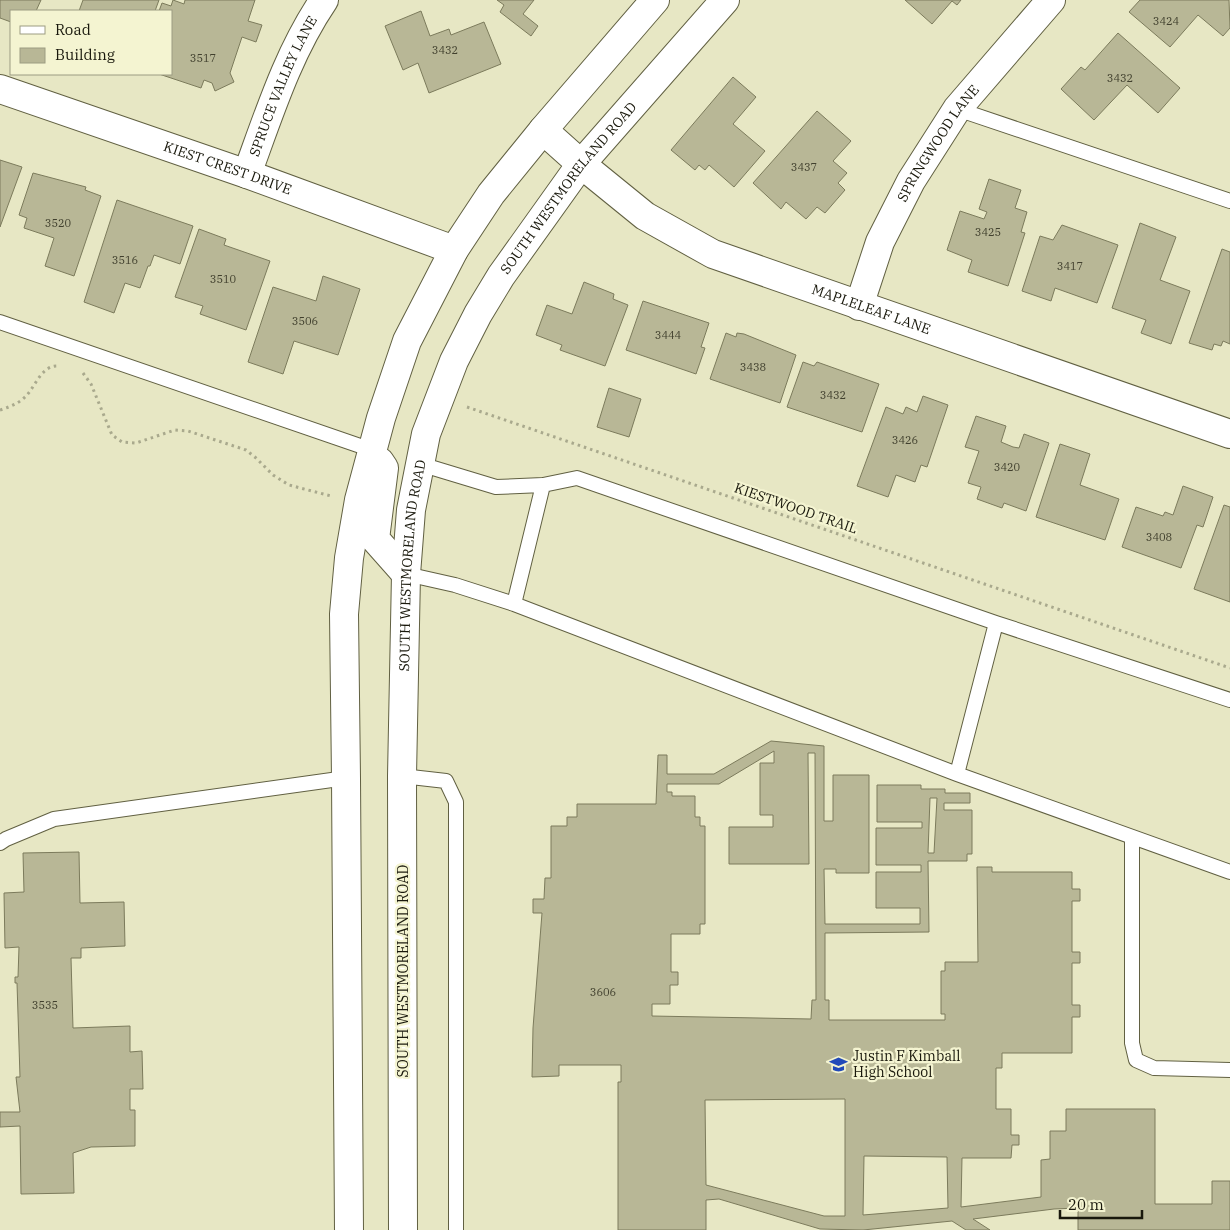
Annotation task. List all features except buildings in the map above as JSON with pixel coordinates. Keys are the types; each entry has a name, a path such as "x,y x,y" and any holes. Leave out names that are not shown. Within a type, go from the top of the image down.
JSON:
{"main road":[{"name":"SPRUCE VALLEY LANE","path":"247,174 288,63 311,18 324,0"},
{"path":"349,1230 344,614 349,558 357,510 381,418 407,341 454,250 491,194 543,130 655,0"},
{"name":"SOUTH WESTMORELAND ROAD","path":"403,1230 402,776 406,574 411,510 426,434 454,361 478,314 501,276 581,164 725,0"},
{"name":"SPRINGWOOD LANE","path":"859,306 880,242 911,181 957,109 1051,0"},
{"name":"KIEST CREST DRIVE","path":"0,89 247,174 454,250"},
{"name":"MAPLELEAF LANE","path":"543,130 645,216 713,254 1230,434"},
{"path":"372,450 384,468 375,539 406,574"}],"lane":[{"path":"957,109 1230,202"},
{"path":"0,322 372,450"},
{"path":"420,464 496,487 543,484 577,478 996,623 1230,700"},
{"path":"514,604 543,484"},
{"path":"406,574 455,585 514,604 957,774 1230,872"},
{"path":"957,774 996,623"},
{"path":"402,776 446,781 456,802 456,1230"},
{"path":"0,843 6,838 54,819 346,778"},
{"path":"1132,837 1132,1043 1136,1060 1154,1068 1230,1070"}],"path":[{"path":"0,410 11,406 25,397 44,372 54,365 61,366"},
{"path":"75,370 82,373 91,384 112,435 122,442 136,442 175,430 188,431 246,450 273,475 288,484 327,495"},
{"name":"KIESTWOOD TRAIL","path":"460,405 1230,668"}],"place":[{"name":"Justin F Kimball High School","path":"839,1064"}]}
